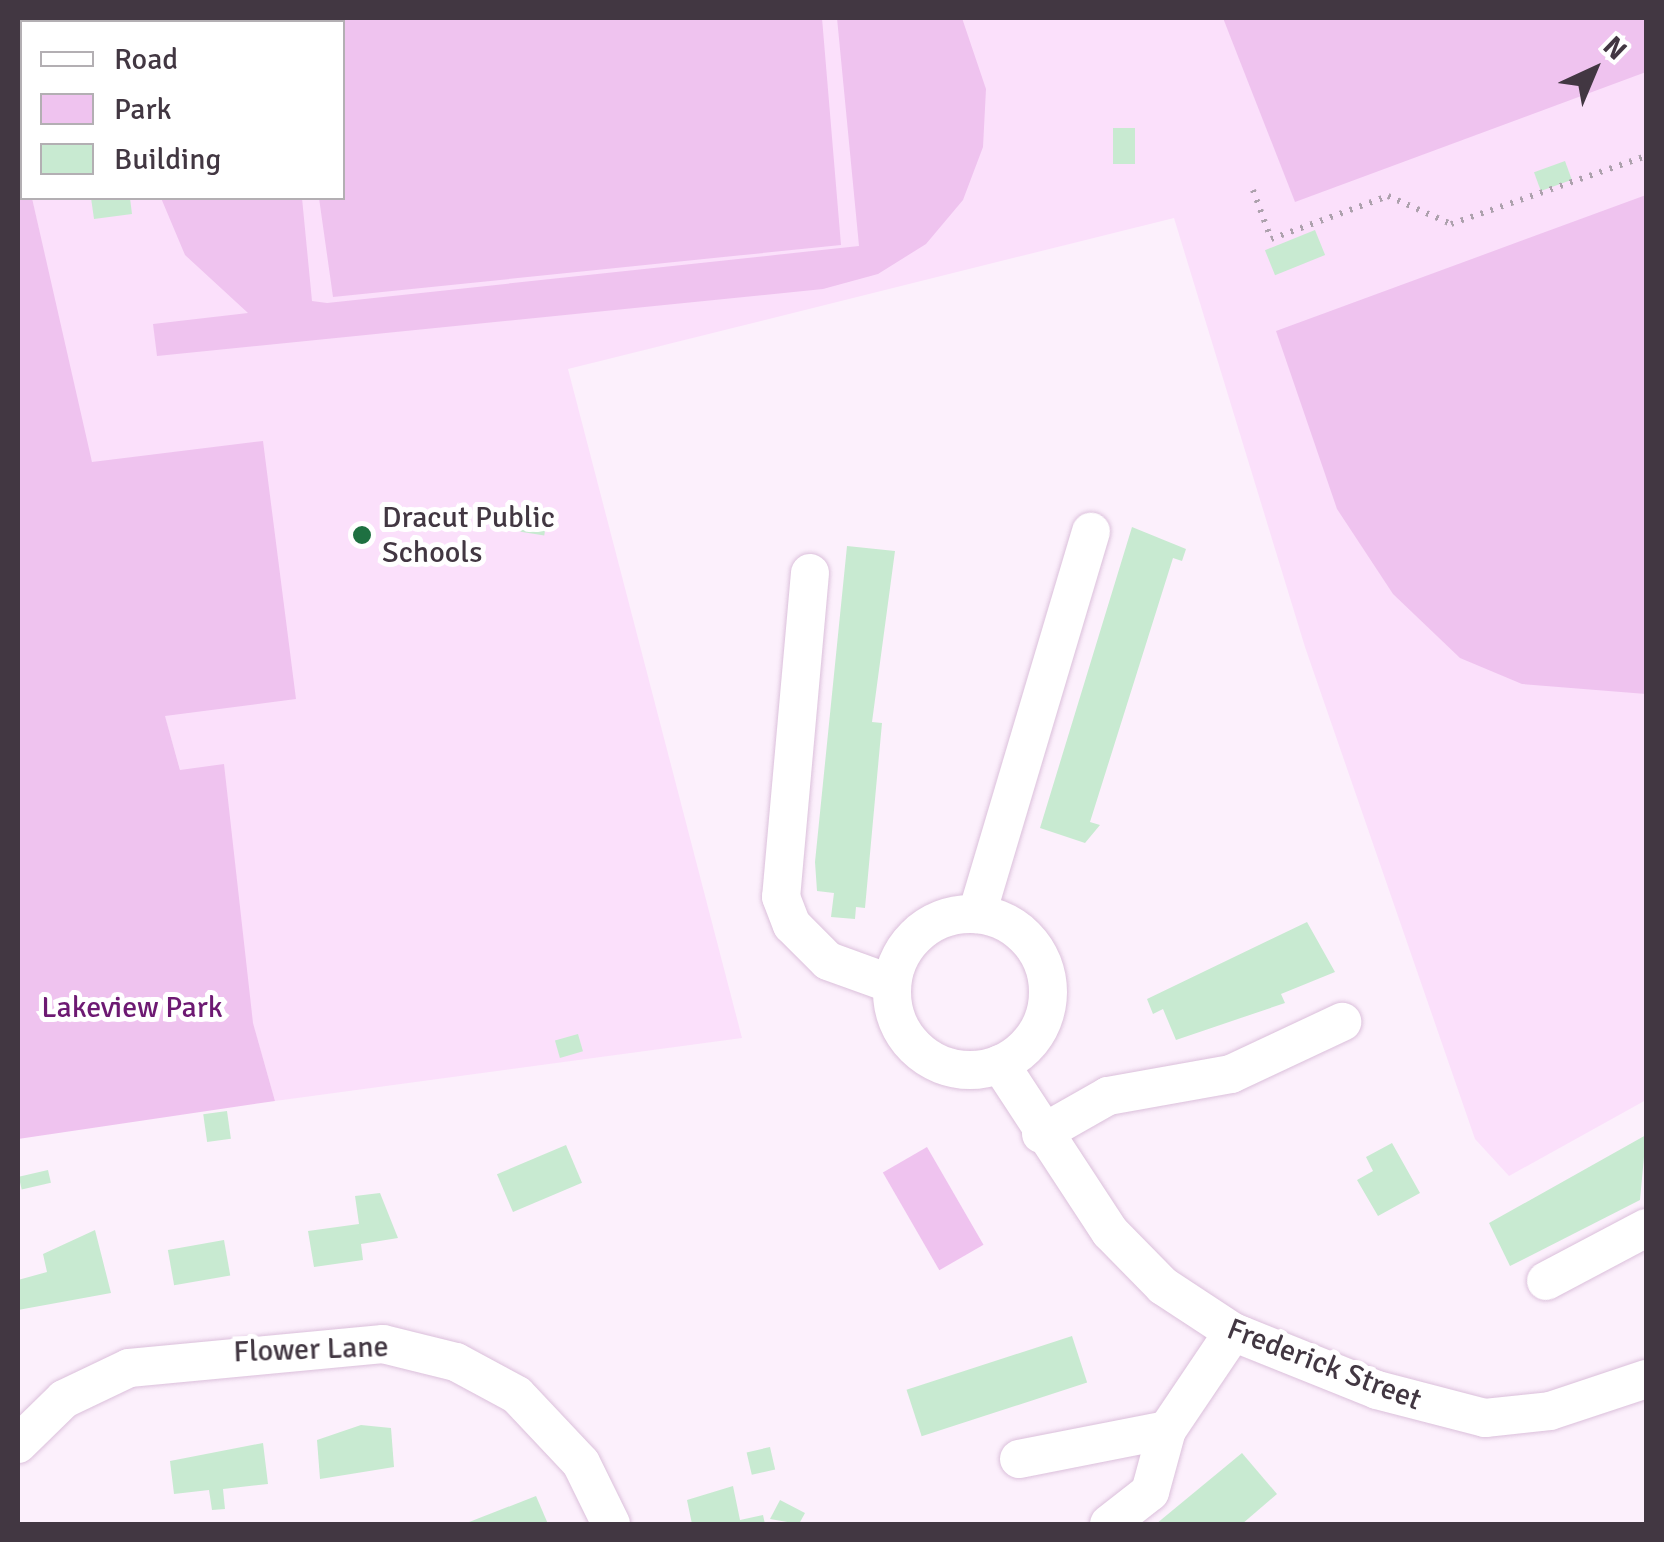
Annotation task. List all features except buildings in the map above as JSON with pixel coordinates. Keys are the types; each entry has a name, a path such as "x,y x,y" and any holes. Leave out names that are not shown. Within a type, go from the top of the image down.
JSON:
{"street":[{"path":"976,914 1092,532"},
{"path":"810,572 781,898 792,924 828,961 892,984"},
{"path":"976,914 1020,932 1046,973 1043,1020 1000,1064 968,1070 923,1054 902,1030 892,984 920,932 976,914"},
{"path":"1041,1134 1108,1096 1230,1074 1342,1022"},
{"name":"Frederick Street","path":"1000,1064 1041,1134 1134,1258 1233,1332 1377,1390 1485,1418 1550,1412 1646,1378"},
{"path":"1546,1281 1645,1232"},
{"path":"1108,1524 1150,1492 1167,1430 1233,1332"},
{"name":"Flower Lane","path":"18,1444 64,1399 129,1368 383,1344 456,1362 517,1394 580,1463 612,1524"},
{"path":"1019,1459 1167,1430"}],"path":[{"path":"1254,190 1271,238 1388,196 1451,224 1646,156"}],"shaded area":[{"name":"Dracut Public Schools","path":"18,18 1646,18 1646,1100 1509,1176 1475,1139 1305,647 1174,218 568,369 742,1038 275,1101 81,424 32,200 345,200 345,20 20,20 20,86"}],"green space":[{"path":"181,18 290,18 287,20"},
{"path":"822,18 841,245 333,297 319,200 345,200 345,20 303,19"},
{"path":"837,18 962,18 986,89 983,147 963,200 926,244 878,274 823,289 157,356 153,324 248,313 185,255 162,200 302,200 312,301 327,303 859,246"},
{"path":"1223,18 1646,18 1646,72 1295,202"},
{"name":"Lakeview Park","path":"18,133 20,200 32,200 92,462 263,441 296,699 165,716 180,770 224,764 253,1023 275,1101 18,1139"},
{"path":"1646,195 1646,694 1522,684 1460,658 1393,594 1337,509 1276,331"},
{"path":"927,1147 984,1245 939,1270 883,1172"}],"place":[{"name":"Dracut Public Schools","path":"362,535"}]}
